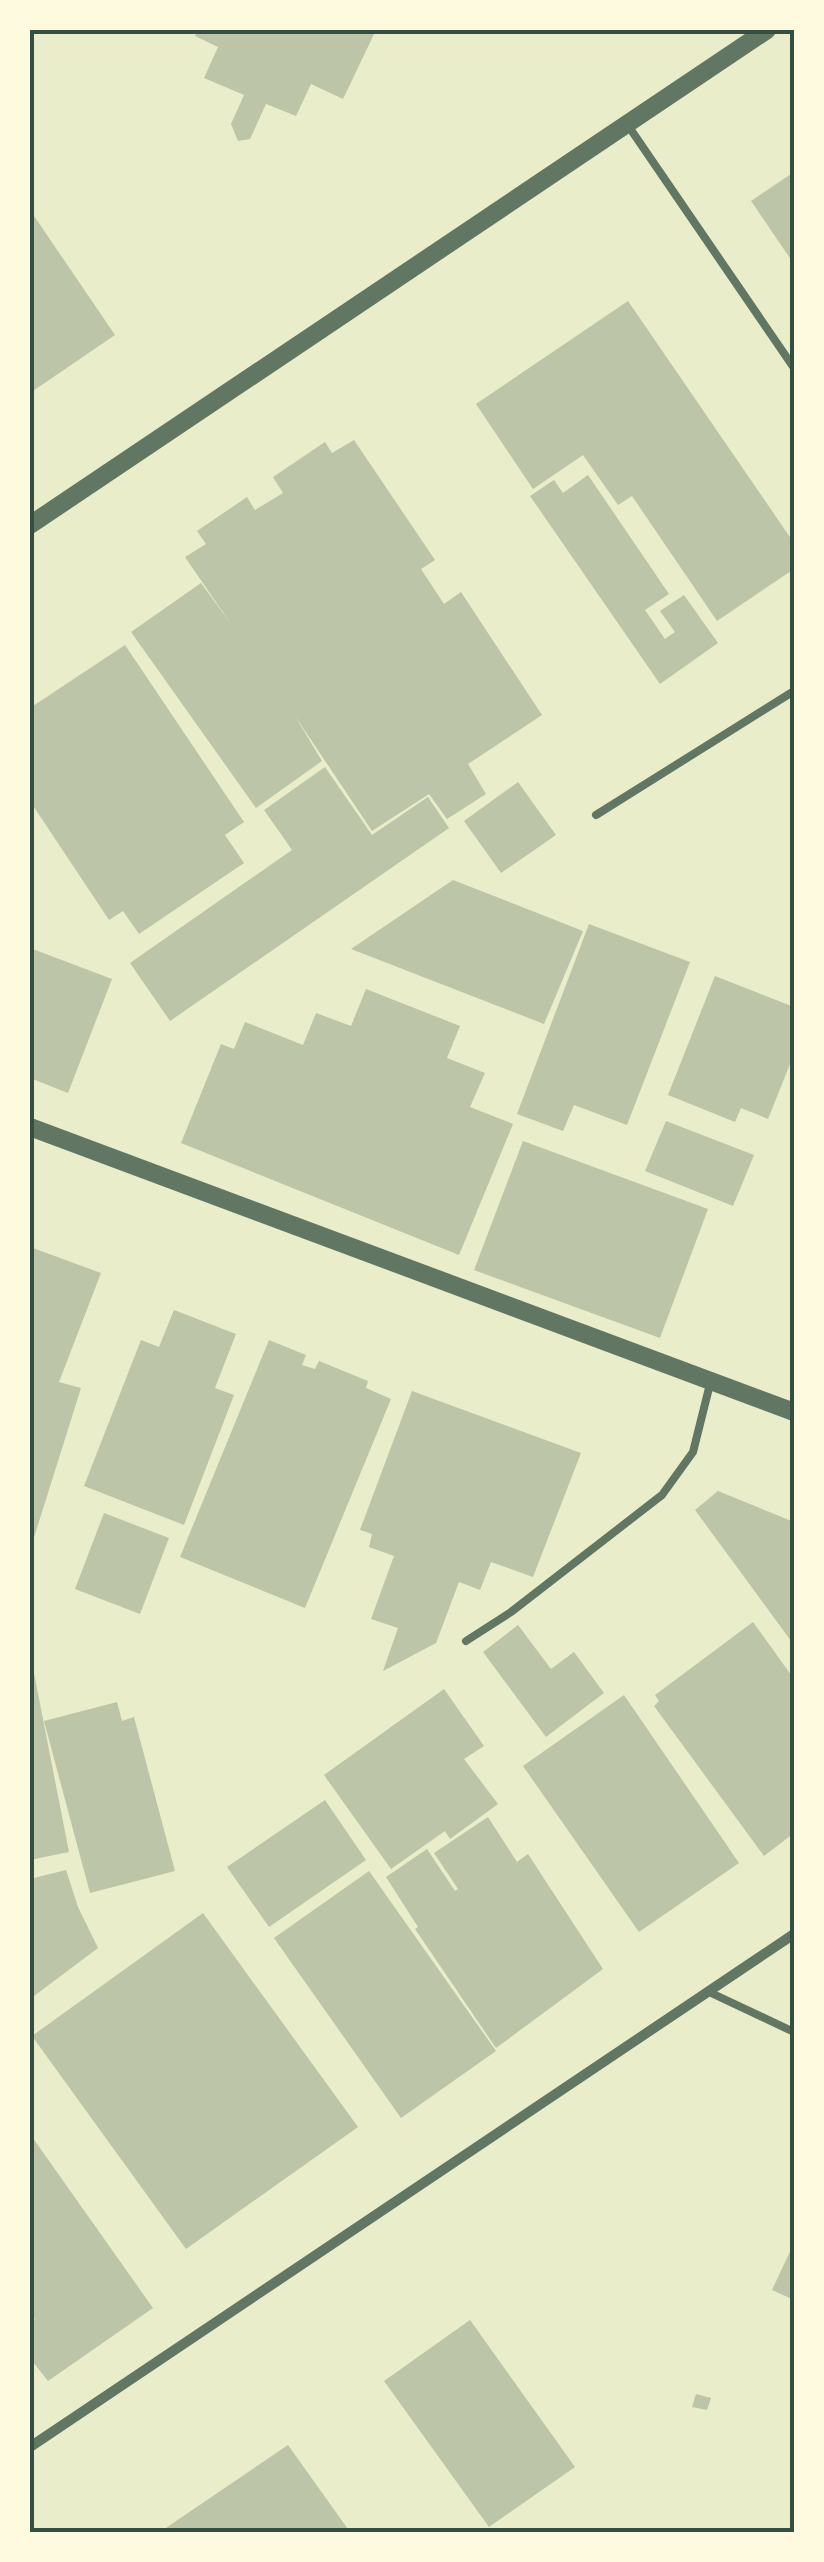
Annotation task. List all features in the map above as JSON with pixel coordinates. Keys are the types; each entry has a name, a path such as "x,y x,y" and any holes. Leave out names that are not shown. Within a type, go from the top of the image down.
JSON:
{"street":[{"path":"30,525 767,30"},
{"path":"30,1127 794,1412"},
{"path":"30,2446 794,1934"}],"lane":[{"path":"627,124 794,368"},
{"path":"596,814 794,690"},
{"path":"466,1641 511,1612 662,1495 693,1452 711,1380"},
{"path":"709,1992 794,2032"}],"building":[{"path":"198,30 376,30 343,99 311,84 296,116 266,104 250,139 238,141 231,124 244,95 204,78 218,47 195,36"},
{"path":"794,172 794,264 751,201"},
{"path":"30,210 115,335 30,393"},
{"path":"628,301 794,543 794,569 717,621 632,496 618,505 583,455 533,489 476,404"},
{"path":"354,440 435,560 421,569 444,604 461,592 542,715 468,764 486,794 447,819 429,794 372,831 295,716 322,761 256,808 131,632 201,583 231,624 185,557 206,544 197,531 247,497 255,510 283,493 273,477 325,442 332,453"},
{"path":"588,475 669,594 645,610 665,639 675,632 660,611 684,595 718,643 660,684 530,496 554,480 563,493"},
{"path":"125,645 244,822 225,835 244,863 139,934 123,911 109,920 30,801 30,708"},
{"path":"325,767 372,835 428,797 449,828 170,1021 130,963 292,850 264,810"},
{"path":"518,782 556,835 501,873 464,821"},
{"path":"453,880 583,931 544,1024 351,949"},
{"path":"589,924 690,962 627,1125 574,1105 563,1131 517,1114"},
{"path":"30,948 112,979 68,1093 30,1078"},
{"path":"715,976 794,1007 794,1054 768,1119 741,1108 735,1122 668,1095"},
{"path":"366,989 460,1026 447,1058 485,1073 470,1107 513,1124 459,1255 181,1143 221,1044 234,1049 245,1022 303,1045 316,1013 351,1026"},
{"path":"666,1121 754,1155 733,1206 645,1171"},
{"path":"523,1141 708,1209 660,1338 474,1270"},
{"path":"30,1247 101,1273 59,1382 81,1388 31,1547"},
{"path":"174,1310 236,1334 215,1388 234,1395 184,1525 84,1486 141,1340 159,1347"},
{"path":"269,1340 306,1355 302,1365 315,1369 319,1361 368,1381 366,1388 391,1399 305,1608 180,1557"},
{"path":"412,1391 581,1453 533,1577 491,1562 480,1590 459,1582 436,1643 383,1671 398,1628 371,1619 394,1556 369,1547 372,1534 360,1530"},
{"path":"718,1491 794,1522 794,1645 695,1510"},
{"path":"104,1513 169,1538 140,1614 75,1589"},
{"path":"753,1622 794,1679 794,1833 764,1856 654,1706 659,1701 655,1695"},
{"path":"518,1625 551,1669 574,1652 604,1693 546,1737 483,1652"},
{"path":"34,1673 69,1852 30,1860 30,1674"},
{"path":"444,1689 484,1746 464,1759 498,1804 450,1839 445,1831 391,1869 324,1775"},
{"path":"624,1695 739,1863 639,1932 523,1766"},
{"path":"117,1702 122,1721 134,1717 175,1871 90,1893 44,1721"},
{"path":"325,1800 366,1860 269,1927 227,1867"},
{"path":"488,1817 517,1862 528,1854 603,1969 496,2048 415,1929 418,1927 386,1877 427,1849 455,1891 458,1889 434,1853"},
{"path":"66,1870 98,1948 30,1999 30,1879"},
{"path":"369,1871 496,2051 401,2118 274,1938"},
{"path":"203,1913 358,2127 186,2249 32,2036"},
{"path":"30,2134 153,2308 48,2381 33,2362 30,2364 30,2323 35,2319 30,2312"},
{"path":"794,2243 794,2300 772,2290"},
{"path":"470,2320 575,2467 489,2527 384,2381"},
{"path":"696,2394 711,2398 707,2410 692,2407"},
{"path":"288,2445 350,2532 160,2532"}]}
